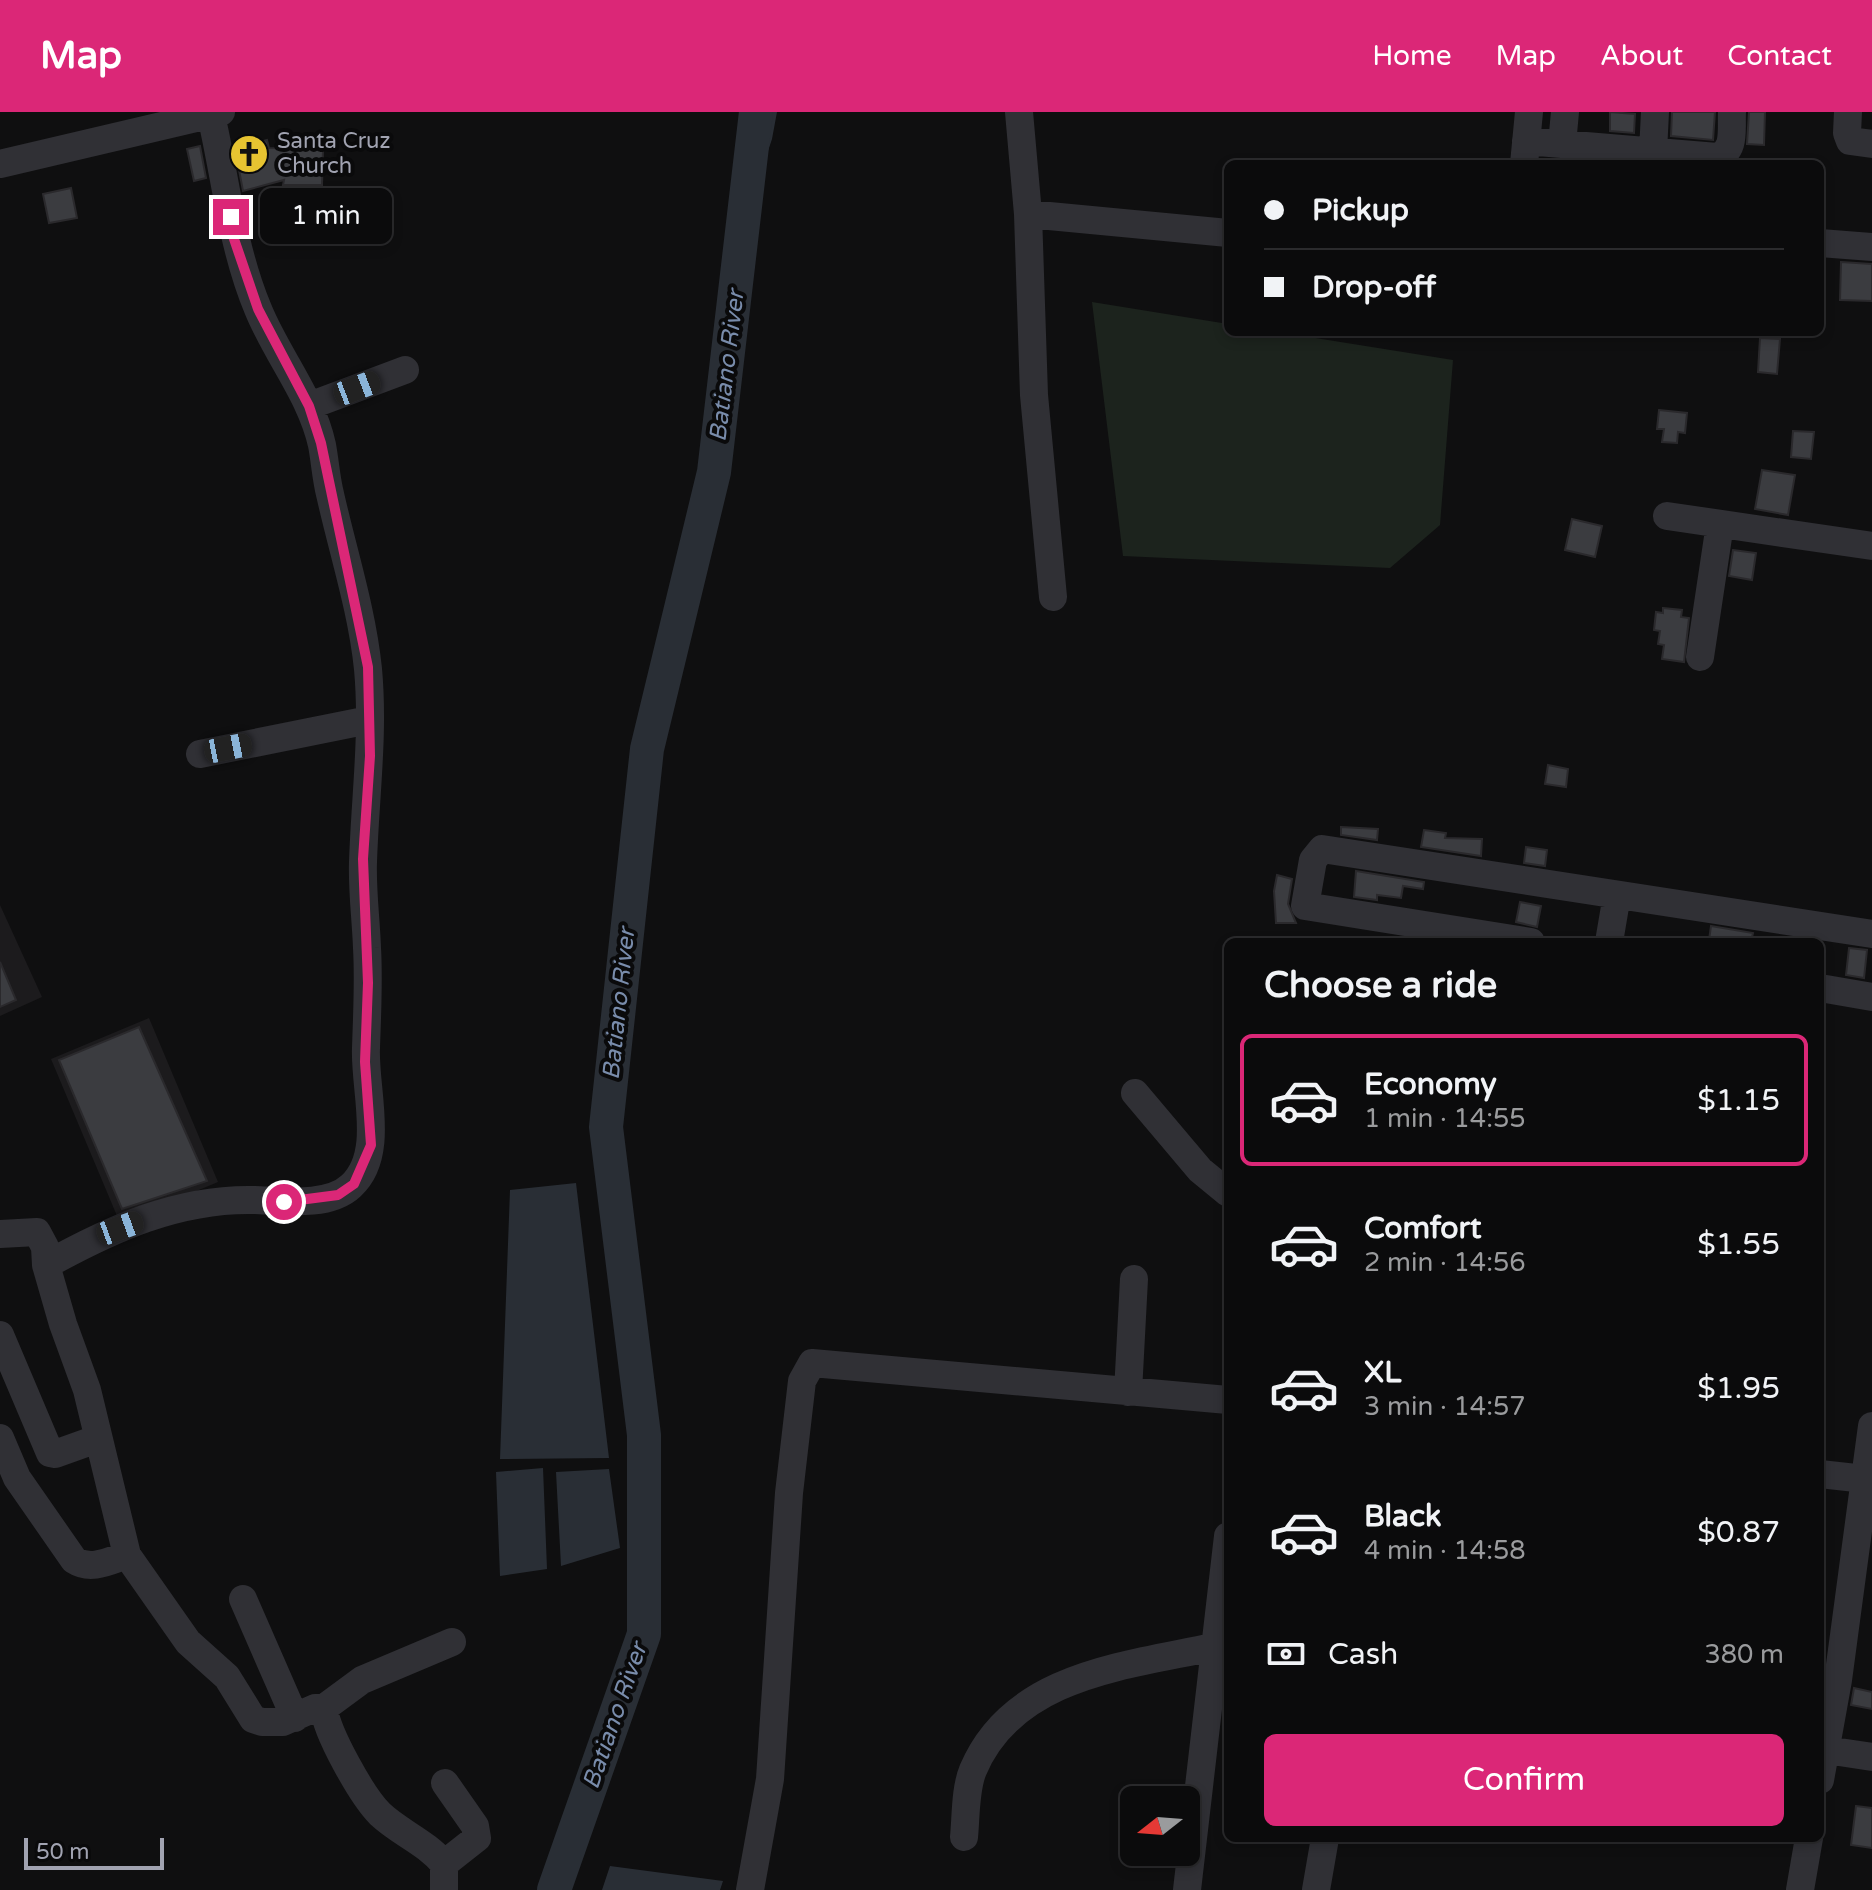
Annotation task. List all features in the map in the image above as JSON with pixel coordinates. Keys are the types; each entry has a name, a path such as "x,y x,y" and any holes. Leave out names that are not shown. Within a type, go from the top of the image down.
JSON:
{"street":[{"path":"1019,112 1028,214 1034,395 1053,597"},
{"path":"1529,112 1525,152 1562,144 1717,157 1730,148 1732,112"},
{"path":"1562,144 1565,112"},
{"path":"1653,152 1655,112"},
{"path":"1848,112 1847,133 1850,141 1872,144"},
{"path":"0,164 216,114 233,236 258,309 309,406 321,443 368,667 370,756 363,859 368,983 365,1062 372,1126 371,1145 354,1184 338,1195 284,1202 251,1200 172,1208 100,1235 46,1265"},
{"path":"1028,214 1224,233"},
{"path":"1824,243 1872,247"},
{"path":"309,406 405,370"},
{"path":"1667,516 1872,546"},
{"path":"1700,657 1720,524"},
{"path":"200,754 369,720"},
{"path":"1506,938 1305,906 1313,860 1322,849 1872,934"},
{"path":"1610,938 1617,895"},
{"path":"1824,989 1872,997"},
{"path":"1135,1093 1200,1170 1224,1190"},
{"path":"0,1234 37,1232 45,1247 46,1265 63,1324 87,1390 127,1555 188,1642 227,1677 253,1719 283,1722 315,1708 324,1708 362,1680 452,1642"},
{"path":"1128,1392 1134,1279"},
{"path":"0,1335 50,1453 97,1439"},
{"path":"750,1890 770,1779 789,1493 802,1381 812,1363 1224,1400"},
{"path":"1824,1760 1838,1680 1872,1426"},
{"path":"0,1438 17,1478 74,1560 84,1566 103,1564 127,1555"},
{"path":"1824,1474 1865,1479"},
{"path":"1187,1890 1224,1566"},
{"path":"243,1599 295,1718"},
{"path":"964,1837 971,1773 994,1730 1034,1699 1091,1673 1213,1647"},
{"path":"324,1708 325,1719 344,1759 379,1813 431,1848 444,1877 477,1838 475,1826 445,1783"},
{"path":"1826,1750 1872,1757"},
{"path":"1316,1890 1324,1842"},
{"path":"1800,1890 1808,1842"}],"shaded area":[{"path":"740,112 777,112 772,139 746,217"},
{"path":"1092,302 1224,323 1224,336 1303,336 1453,360 1440,525 1390,568 1123,556"},
{"path":"0,905 42,997 0,1016"},
{"path":"149,1018 218,1182 120,1223 51,1059"},
{"path":"576,1183 609,1458 500,1459 510,1190"},
{"path":"543,1468 547,1569 500,1576 496,1472"},
{"path":"609,1469 620,1548 561,1566 556,1472"},
{"path":"610,1866 723,1881 720,1890 602,1890"}],"building":[{"path":"1610,112 1635,114 1634,133 1610,131"},
{"path":"1672,112 1715,112 1713,140 1671,136"},
{"path":"1749,112 1765,112 1764,145 1747,144"},
{"path":"267,140 269,148 323,149 322,185 283,185 284,180 243,191 235,149"},
{"path":"200,146 206,178 194,181 187,149"},
{"path":"71,188 77,218 49,223 43,194"},
{"path":"1841,262 1872,264 1872,301 1840,300"},
{"path":"1760,338 1780,339 1777,374 1758,372"},
{"path":"1659,410 1687,413 1685,433 1678,432 1677,443 1662,442 1664,429 1657,429"},
{"path":"1793,431 1814,432 1811,459 1791,457"},
{"path":"1762,470 1795,475 1788,515 1755,509"},
{"path":"1572,519 1602,526 1595,557 1565,550"},
{"path":"1733,550 1756,553 1752,580 1729,576"},
{"path":"1663,608 1682,610 1681,617 1689,618 1684,662 1662,659 1664,645 1658,644 1660,631 1654,630 1656,612 1663,613"},
{"path":"1548,765 1568,769 1566,787 1545,784"},
{"path":"1341,827 1378,829 1377,840 1341,835"},
{"path":"1424,830 1446,833 1445,838 1482,839 1481,856 1421,847"},
{"path":"1526,847 1547,850 1545,866 1524,863"},
{"path":"1356,871 1424,882 1423,889 1403,886 1401,898 1377,895 1377,900 1354,897"},
{"path":"1277,875 1292,879 1288,904 1296,923 1276,923 1274,891"},
{"path":"1520,902 1541,906 1537,927 1516,922"},
{"path":"1711,926 1753,933 1752,938 1709,938"},
{"path":"1849,948 1867,950 1864,978 1846,975"},
{"path":"0,962 16,1000 0,1007"},
{"path":"139,1027 207,1181 122,1209 59,1060"},
{"path":"1854,1688 1872,1692 1872,1709 1851,1705"},
{"path":"1856,1806 1872,1808 1872,1848 1851,1845"}],"waterway":[{"name":"Batiano River","path":"554,1890 644,1634 644,1435 606,1127 647,749 714,472 756,112"}],"place":[{"name":"Santa Cruz Church","path":"249,154"}],"route":[{"path":"231,217 233,236 258,309 278,352 303,393 321,443 368,667 370,756 363,898 368,983 365,1062 371,1145 354,1184 338,1195 284,1202"}]}
